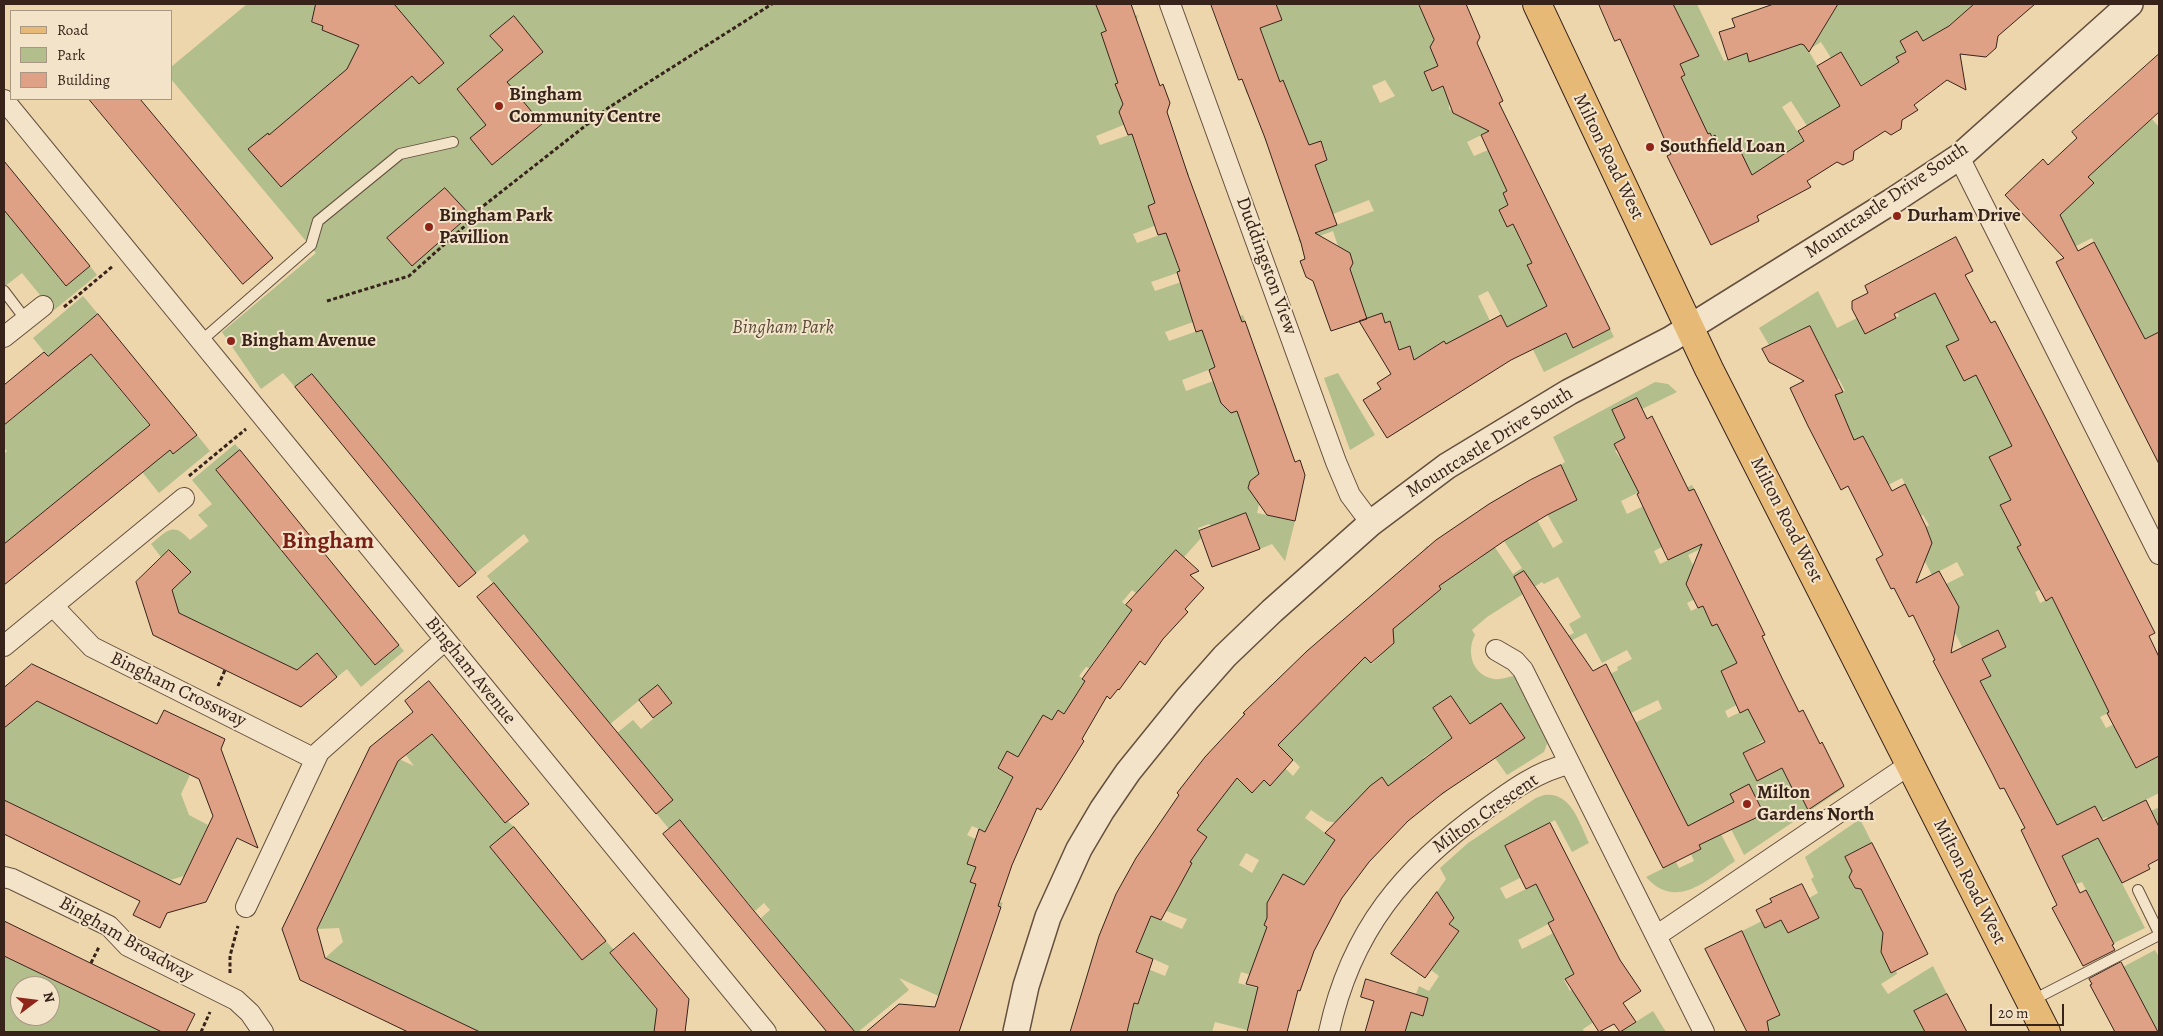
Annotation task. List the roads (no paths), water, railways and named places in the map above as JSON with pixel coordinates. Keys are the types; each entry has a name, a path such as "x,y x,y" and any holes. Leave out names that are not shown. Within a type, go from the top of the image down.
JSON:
{"main road":[{"name":"Milton Road West","path":"1537,4 1690,328 1909,765 2046,1032"}],"street":[{"name":"Duddingston View","path":"1170,4 1336,462 1350,495 1371,523"},
{"name":"Mountcastle Drive South","path":"1016,1032 1026,986 1048,917 1079,849 1128,772 1225,656 1317,570 1371,523 1434,475 1495,435 1569,392 1652,350 1690,328 1959,157 2130,4"},
{"name":"Bingham Avenue","path":"4,100 766,1032"},
{"path":"1959,157 2158,551"},
{"path":"4,337 43,306"},
{"path":"4,646 184,498"},
{"name":"Bingham Crossway","path":"53,606 92,648 315,760"},
{"path":"246,907 319,752 445,640"},
{"path":"1496,650 1515,661 1523,670 1704,1032"},
{"name":"Milton Crescent","path":"1329,1032 1341,989 1360,946 1383,907 1413,870 1448,837 1504,796 1540,775 1570,764"},
{"path":"1656,936 1909,765"},
{"name":"Bingham Broadway","path":"4,877 12,878 109,926 128,946 220,992 242,1006 263,1032"}],"lane":[{"path":"201,341 311,245 318,221 400,154 453,142"},
{"path":"4,292 26,320"},
{"path":"2030,1002 2159,934 2138,890"}],"place":[{"name":"Bingham Community Centre","path":"499,106"},
{"name":"Southfield Loan","path":"1650,147"},
{"name":"Durham Drive","path":"1897,216"},
{"name":"Bingham Park Pavillion","path":"429,227"},
{"name":"Bingham Avenue","path":"231,341"},
{"name":"Milton Gardens North","path":"1747,804"}],"district":[{"name":"Bingham","path":"328,542"}],"park label":[{"name":"Bingham Park","path":"783,328"}]}
